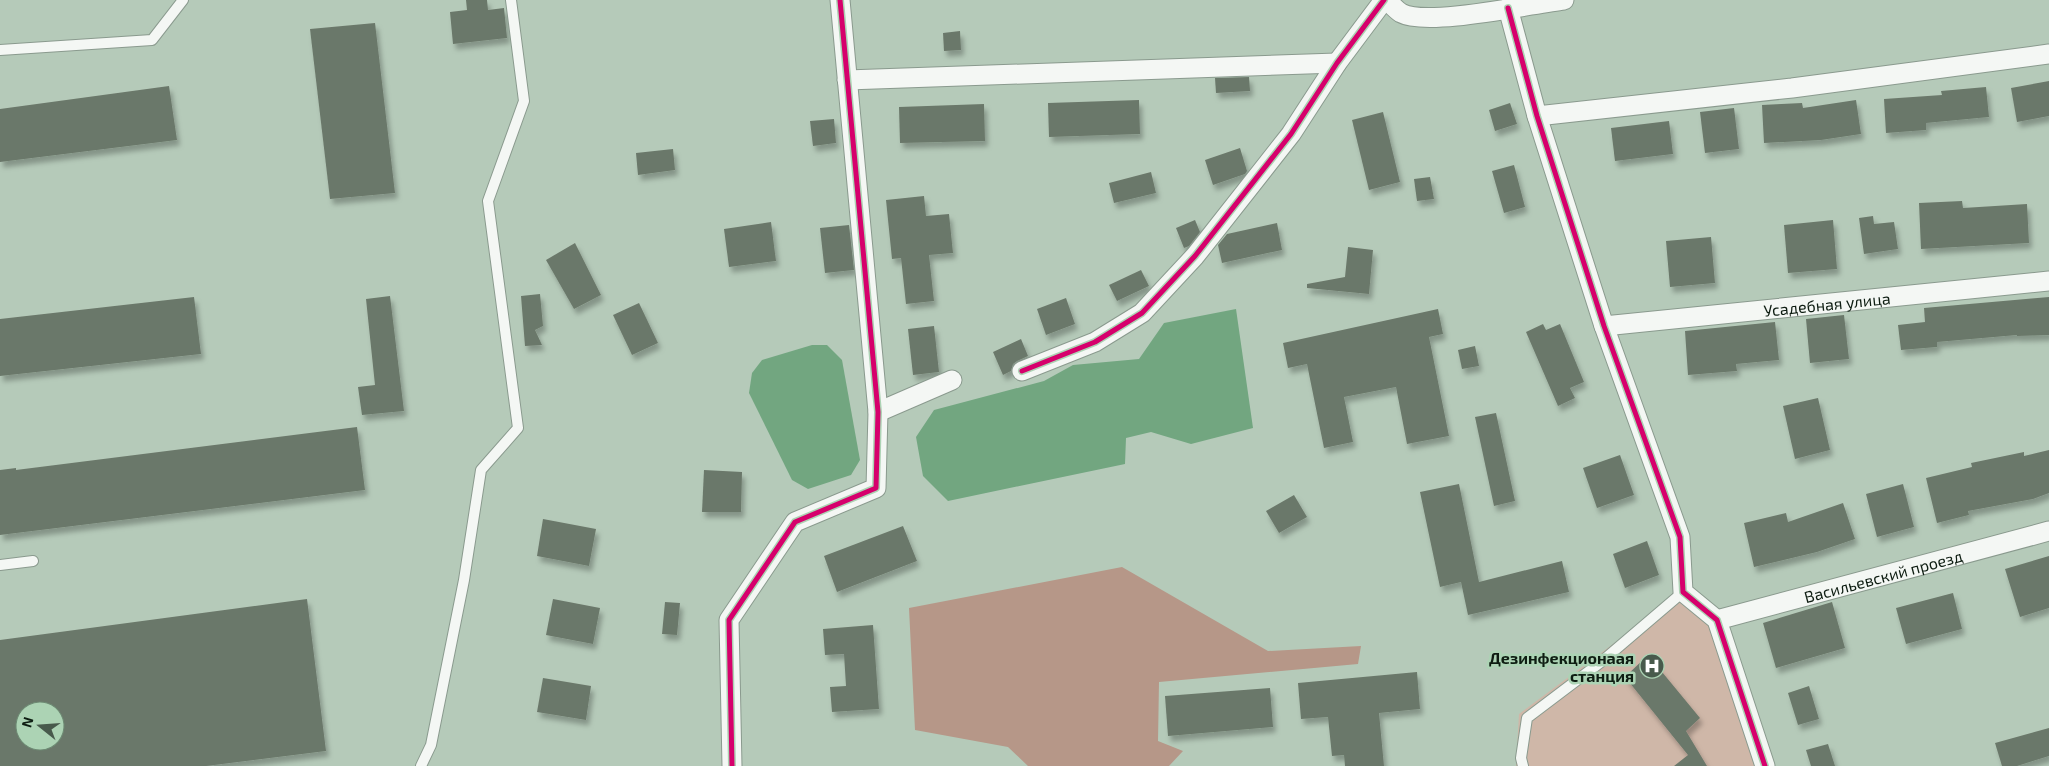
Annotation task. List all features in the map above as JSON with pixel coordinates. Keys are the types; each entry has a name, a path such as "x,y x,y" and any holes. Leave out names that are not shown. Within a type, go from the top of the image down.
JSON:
{"street":[{"path":"732,766 729,620 796,522 876,488 878,412 840,0"},
{"path":"1022,371 1095,342 1142,313 1195,256 1291,134 1337,63 1385,0 1402,13 1427,17 1451,17 1564,0"},
{"path":"1508,8 1537,116 1604,326 1680,537 1684,592 1717,620 1765,766"},
{"path":"1537,116 1792,88 2049,54"},
{"path":"847,80 1337,63"},
{"name":"Усадебная улица","path":"1604,326 2049,281"},
{"path":"878,412 952,380"},
{"name":"Васильевский проезд","path":"1717,620 2049,531"}],"lane":[{"path":"0,50 152,40 183,0"},
{"path":"421,766 433,735 464,580 482,470 518,428 488,201 524,102 511,0"},
{"path":"0,564 33,561"},
{"path":"1523,766 1521,758 1527,718 1601,662 1684,592"}],"shaded area":[{"path":"1236,309 1253,428 1191,444 1151,432 1126,438 1125,464 948,501 923,476 916,437 934,410 1044,381 1073,365 1139,359 1164,323"},
{"path":"812,345 827,345 842,360 860,460 851,475 808,489 792,480 749,393 752,373 762,360"},
{"path":"1122,567 1268,651 1361,646 1358,664 1159,682 1158,741 1183,751 1169,766 1028,766 1008,747 915,730 909,608"},
{"path":"1683,592 1717,620 1765,766 1516,766 1519,714"}],"building":[{"path":"466,0 487,0 488,10 504,8 507,38 453,44 450,12 467,10"},
{"path":"375,23 395,193 330,199 310,29"},
{"path":"960,31 961,50 944,51 943,33"},
{"path":"1249,77 1250,91 1216,93 1215,78"},
{"path":"2049,81 2049,116 2017,122 2011,88"},
{"path":"169,86 177,140 0,162 0,109"},
{"path":"1986,87 1989,117 1926,123 1926,130 1886,133 1884,99 1942,95 1941,91"},
{"path":"1139,100 1140,134 1049,137 1048,103"},
{"path":"1856,100 1861,134 1821,140 1764,143 1762,105 1802,103 1803,108"},
{"path":"1510,103 1517,124 1495,131 1489,110"},
{"path":"984,104 985,141 900,143 899,107"},
{"path":"1734,108 1739,149 1705,153 1700,112"},
{"path":"1383,112 1400,182 1369,190 1352,120"},
{"path":"834,119 836,143 813,146 810,121"},
{"path":"1669,121 1673,154 1615,161 1611,128"},
{"path":"1240,148 1247,171 1245,174 1213,185 1205,160"},
{"path":"673,149 675,170 638,175 636,153"},
{"path":"1514,165 1525,207 1504,213 1492,171"},
{"path":"1151,172 1156,193 1114,203 1109,183"},
{"path":"1430,177 1434,199 1417,201 1414,179"},
{"path":"924,196 926,216 949,214 953,253 929,255 934,301 906,304 901,258 892,259 886,200"},
{"path":"1962,201 1963,208 2027,204 2029,243 1921,249 1919,203"},
{"path":"1873,216 1874,224 1894,222 1898,249 1864,254 1859,218"},
{"path":"1195,220 1200,232 1189,246 1184,248 1176,228"},
{"path":"1833,220 1837,269 1788,273 1784,225"},
{"path":"771,222 776,261 729,267 724,229"},
{"path":"1277,223 1282,250 1222,263 1218,245 1227,234"},
{"path":"849,225 854,270 825,273 820,228"},
{"path":"1711,237 1715,283 1670,287 1666,241"},
{"path":"575,243 601,295 574,309 546,260"},
{"path":"1348,247 1373,250 1369,294 1307,288 1307,284 1345,277"},
{"path":"1141,270 1149,286 1117,301 1109,285"},
{"path":"540,294 543,326 535,330 542,345 525,346 521,296"},
{"path":"390,296 404,411 362,415 358,387 375,385 366,299"},
{"path":"194,297 201,354 0,376 0,319"},
{"path":"2049,297 2049,335 2017,335 1937,342 1937,347 1901,350 1898,325 1925,322 1924,308"},
{"path":"1066,298 1075,324 1046,335 1037,309"},
{"path":"639,303 658,343 632,355 613,315"},
{"path":"1438,309 1443,334 1429,337 1449,436 1407,444 1396,387 1344,397 1353,442 1324,448 1307,364 1288,368 1283,343"},
{"path":"1844,315 1849,359 1810,363 1806,319"},
{"path":"1775,322 1779,360 1736,364 1737,371 1688,375 1685,331"},
{"path":"1543,324 1546,330 1560,324 1584,382 1570,388 1575,398 1558,406 1526,332"},
{"path":"934,326 939,372 913,375 908,329"},
{"path":"1021,339 1028,356 1013,364 1011,371 1003,375 993,352"},
{"path":"1475,346 1479,366 1462,369 1458,350"},
{"path":"1818,398 1830,450 1795,459 1783,406"},
{"path":"1496,413 1515,501 1494,506 1475,417"},
{"path":"357,427 365,490 0,535 0,470 16,468 16,470"},
{"path":"2049,450 2049,493 2033,499 1968,511 1969,515 1937,523 1926,478 1972,467 1971,463 2024,452 2024,456"},
{"path":"1620,455 1634,495 1597,508 1583,468"},
{"path":"704,470 742,472 741,512 702,512"},
{"path":"1459,484 1479,582 1562,561 1569,592 1468,615 1461,582 1440,587 1420,492"},
{"path":"1903,484 1914,527 1877,537 1866,494"},
{"path":"1294,495 1307,517 1279,533 1266,511"},
{"path":"1843,503 1855,539 1817,552 1754,567 1744,523 1786,513 1788,522"},
{"path":"543,519 596,529 589,566 537,556"},
{"path":"903,526 917,561 837,592 824,556"},
{"path":"1647,541 1659,575 1625,588 1613,554"},
{"path":"2049,556 2049,608 2020,617 2005,569"},
{"path":"1953,593 1962,629 1906,644 1896,608"},
{"path":"307,599 326,751 206,766 0,766 0,640"},
{"path":"553,599 600,608 593,644 546,635"},
{"path":"665,602 680,603 677,635 662,634"},
{"path":"1832,602 1845,648 1776,668 1763,623"},
{"path":"873,625 879,709 832,712 830,687 846,686 844,654 825,655 823,629"},
{"path":"1648,655 1700,718 1686,731 1707,766 1674,766 1688,755 1625,677"},
{"path":"1417,672 1420,709 1379,713 1384,766 1345,766 1344,755 1332,756 1328,717 1301,719 1298,683"},
{"path":"543,678 591,686 586,720 537,712"},
{"path":"1809,686 1819,719 1798,725 1788,693"},
{"path":"1270,688 1273,727 1168,736 1165,696"},
{"path":"2049,728 2049,756 2017,766 2002,766 1995,743"},
{"path":"1828,744 1835,766 1811,766 1806,750"}],"cycle path":[{"path":"732,766 729,620 795,522 876,488 878,412 840,0"},
{"path":"1022,371 1095,342 1142,313 1195,256 1291,134 1337,63 1384,0"},
{"path":"1508,8 1537,116 1604,326 1680,537 1683,592 1717,620 1765,766"}],"place":[{"name":"Дезинфекционаая станция","path":"1652,666"}]}
